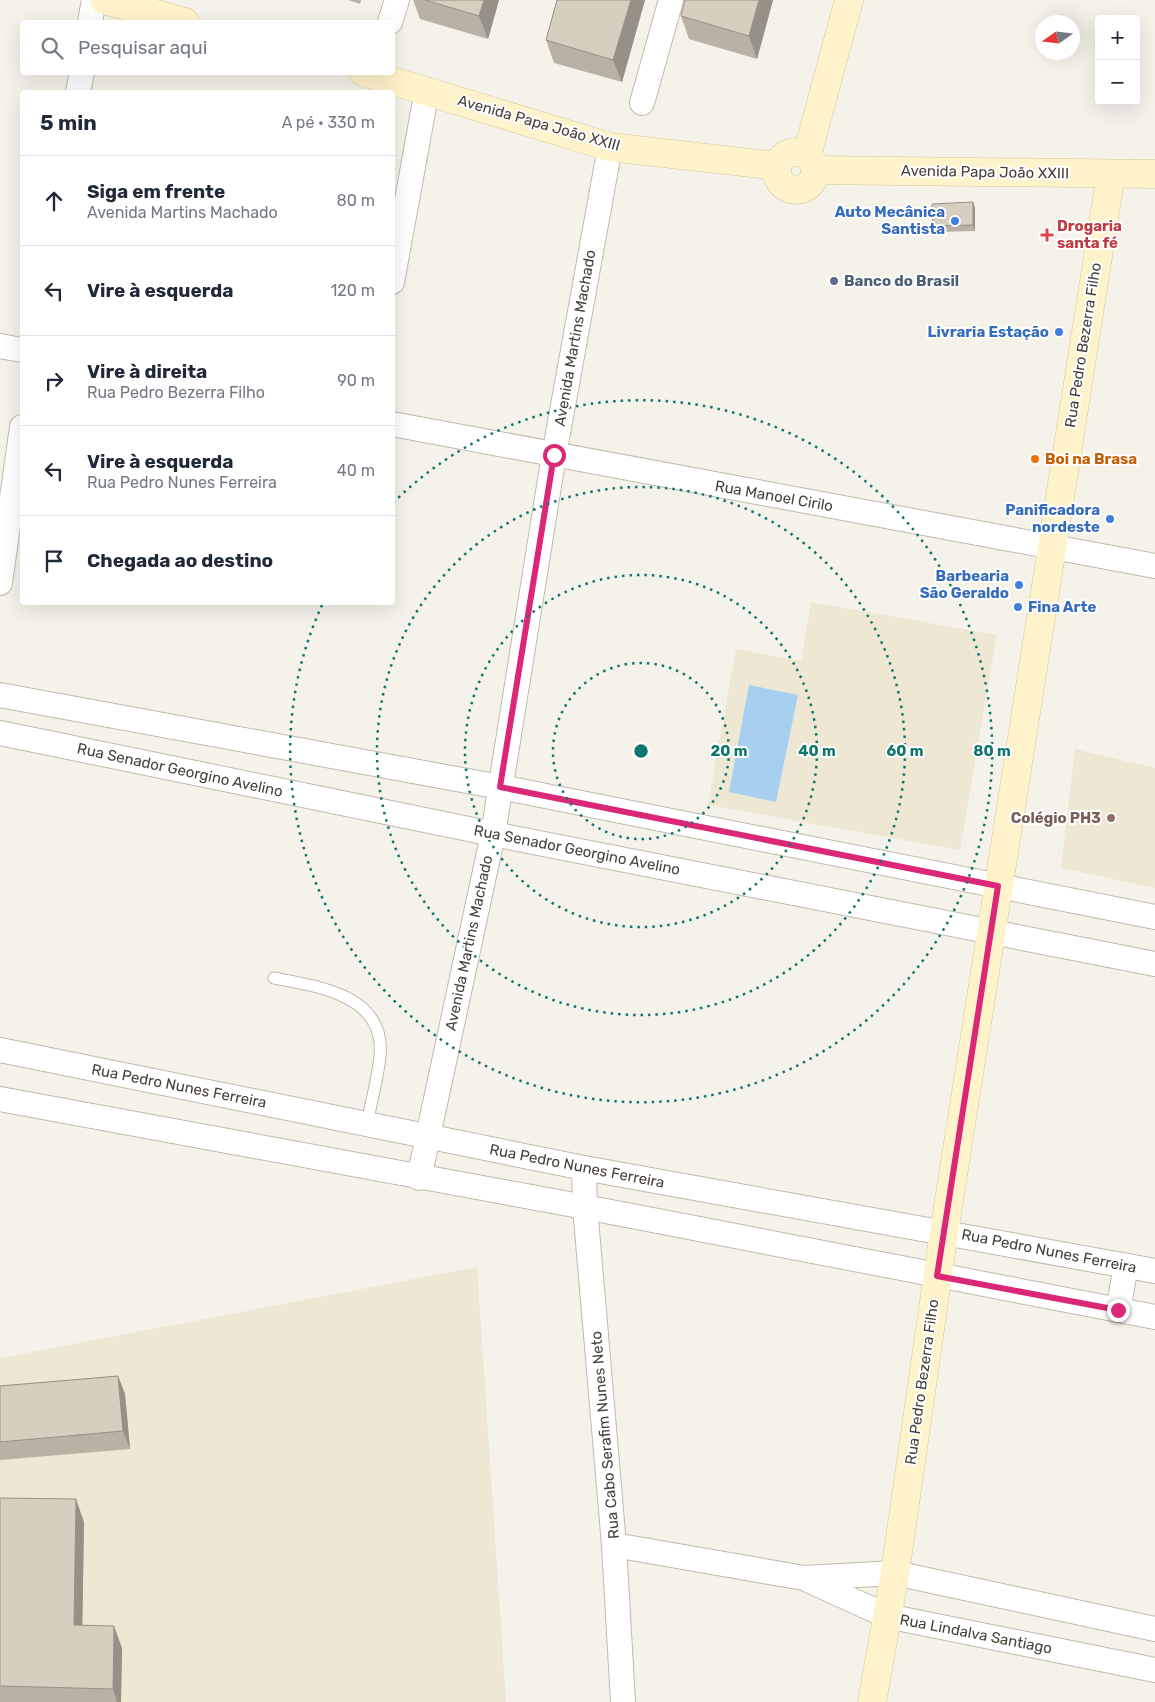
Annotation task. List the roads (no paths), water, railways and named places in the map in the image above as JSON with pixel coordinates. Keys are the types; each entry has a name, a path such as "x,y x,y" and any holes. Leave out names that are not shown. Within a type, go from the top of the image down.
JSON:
{"main road":[{"path":"104,0 178,20"},
{"path":"811,163 849,0"},
{"name":"Avenida Papa João XXIII","path":"374,75 610,147 777,166 777,175 789,189 798,190 807,186 813,179 811,163 1155,174"},
{"name":"Rua Pedro Bezerra Filho","path":"872,1702 895,1573 937,1276 1110,174"}],"street":[{"path":"90,20 94,0"},
{"path":"391,20 397,0"},
{"path":"642,104 671,0"},
{"path":"78,90 81,75"},
{"path":"395,266 427,90"},
{"name":"Avenida Martins Machado","path":"419,1178 426,1136 493,834 554,455 610,147"},
{"path":"0,346 20,350"},
{"name":"Rua Manoel Cirilo","path":"395,425 1155,566"},
{"path":"0,583 20,441"},
{"path":"0,695 500,787 1155,917"},
{"name":"Rua Senador Georgino Avelino","path":"0,733 493,834 1155,964"},
{"name":"Rua Pedro Nunes Ferreira","path":"0,1050 584,1168 1155,1271"},
{"path":"0,1099 419,1178 585,1207 1155,1317"},
{"name":"Rua Cabo Serafim Nunes Neto","path":"584,1168 585,1207 614,1545 623,1702"},
{"path":"1118,1310 1126,1266"},
{"name":"Rua Lindalva Santiago","path":"614,1545 804,1578 895,1573 1155,1629"},
{"name":"Rua Lindalva Santiago","path":"804,1578 887,1616 1155,1670"}],"lane":[{"path":"274,978 325,987 344,995 360,1005 371,1019 378,1036 380,1054 367,1124"}],"water":[{"path":"749,685 798,695 776,802 729,792"}],"place":[{"name":"Auto Mecânica Santista","path":"955,221"},
{"name":"Drogaria santa fé","path":"1047,235"},
{"name":"Banco do Brasil","path":"834,281"},
{"name":"Livraria Estação","path":"1059,332"},
{"name":"Boi na Brasa","path":"1035,459"},
{"name":"Panificadora nordeste","path":"1110,519"},
{"name":"Barbearia São Geraldo","path":"1019,585"},
{"name":"Fina Arte","path":"1018,607"},
{"name":"Colégio PH3","path":"1111,818"}]}
